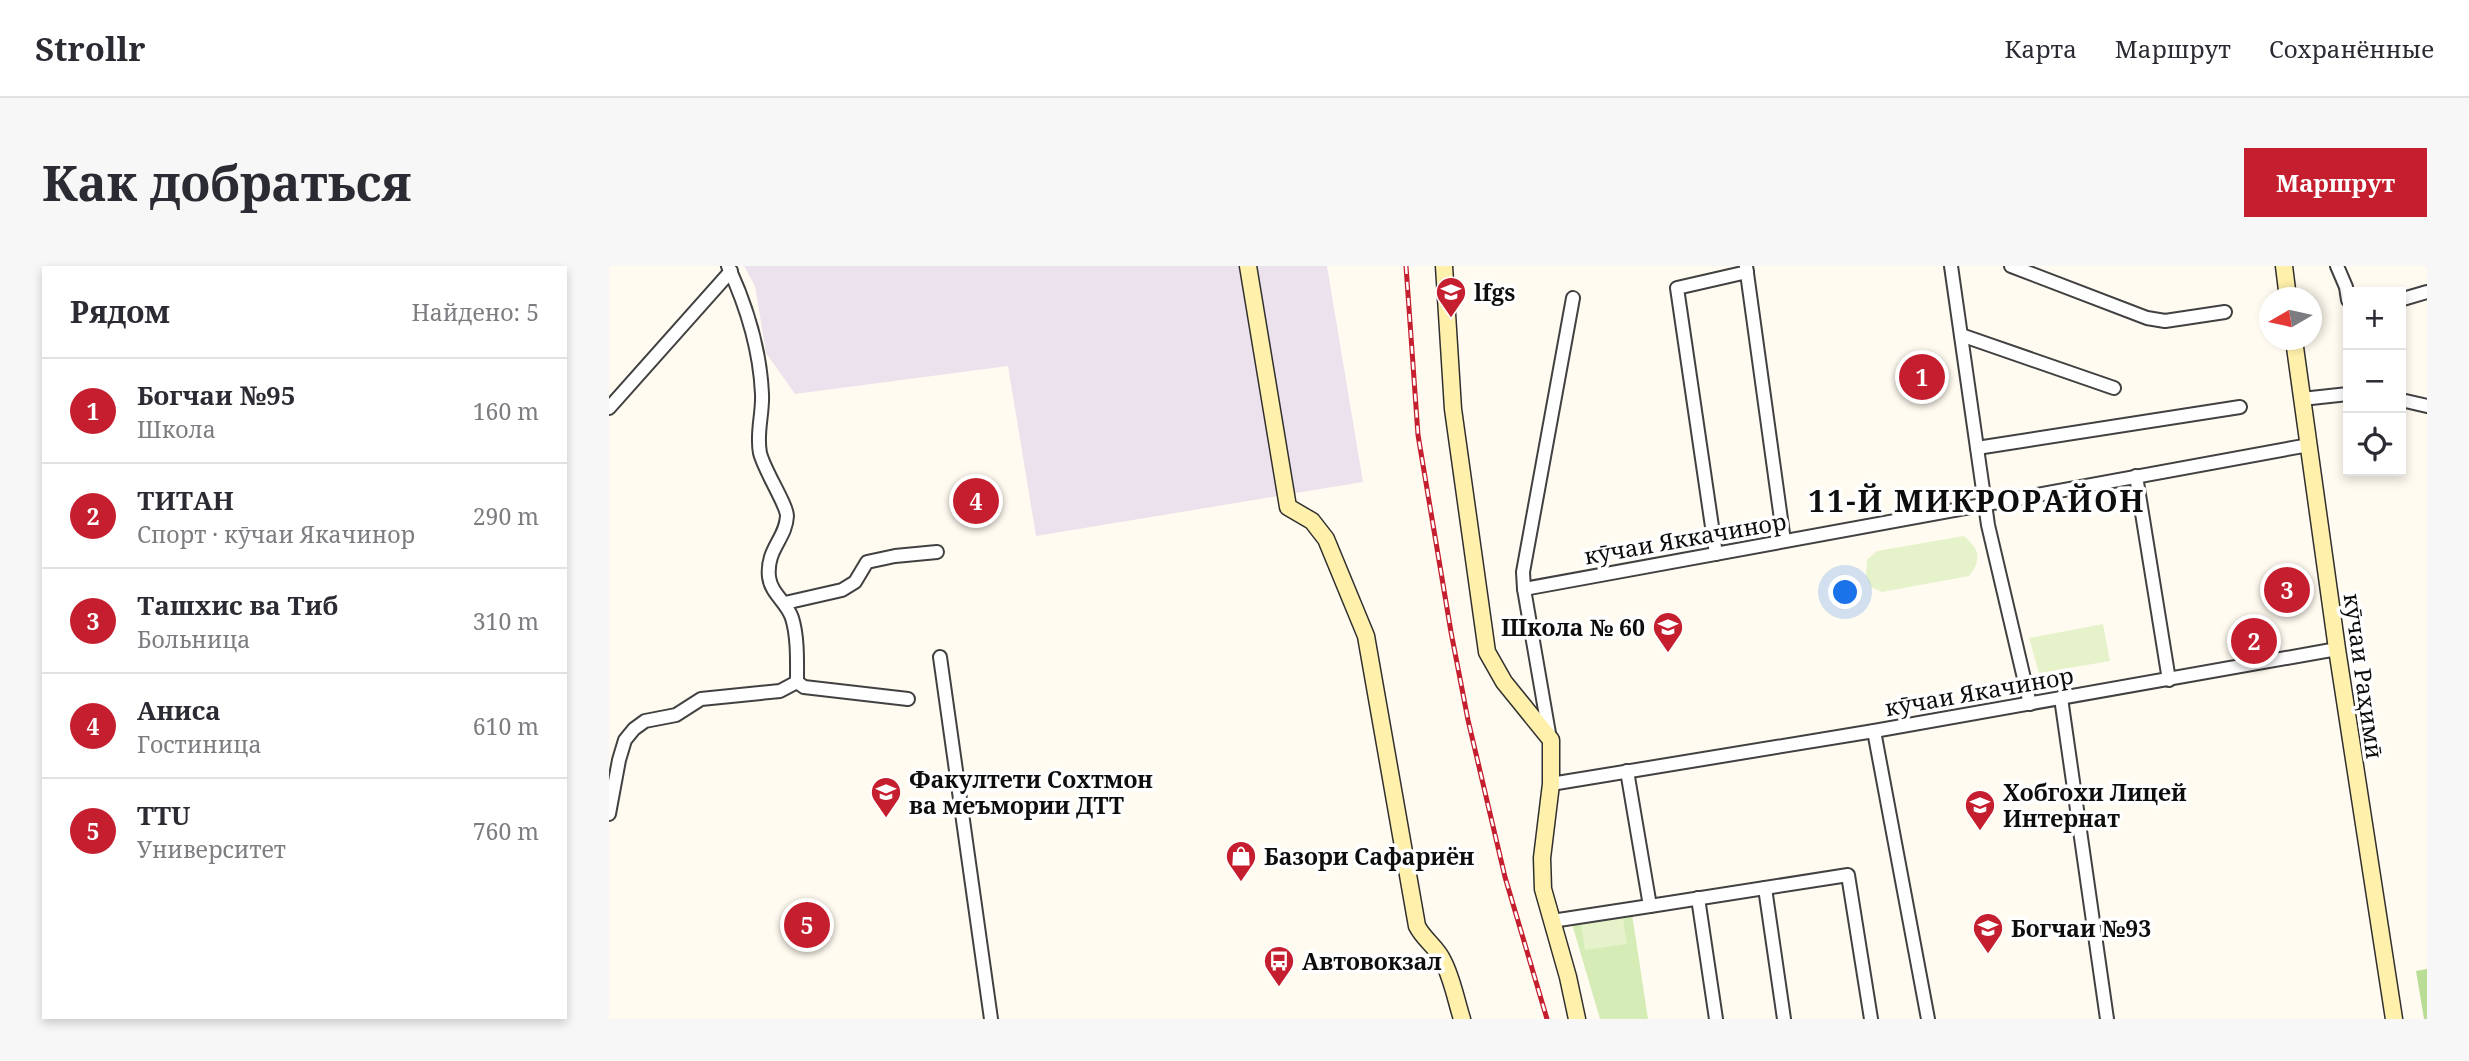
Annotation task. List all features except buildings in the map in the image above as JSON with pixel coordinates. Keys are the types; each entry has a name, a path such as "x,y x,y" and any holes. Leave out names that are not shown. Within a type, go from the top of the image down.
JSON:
{"street":[{"path":"1248,266 1288,507 1312,522 1326,538 1366,636 1417,926 1422,937 1444,961 1462,1019"},
{"path":"1444,266 1453,409 1487,652 1504,682 1551,740"},
{"path":"1951,266 1985,505 2030,704"},
{"path":"2011,266 2147,318 2165,321 2225,312"},
{"path":"2284,266 2287,287"},
{"path":"2337,266 2346,287"},
{"path":"609,408 729,269 745,303 760,373 760,453 787,514 784,529 770,554 768,567 773,592 785,603 792,618 797,682"},
{"path":"1716,554 1677,288 1747,269 1784,541"},
{"path":"2406,298 2427,292"},
{"path":"1573,298 1523,572 1551,740 1551,784 1542,858 1543,889 1577,1019"},
{"path":"1961,335 2114,388"},
{"name":"кӯчаи Раҳимӣ","path":"2295,350 2337,649 2394,1019"},
{"path":"2302,399 2343,395"},
{"path":"2406,401 2427,406"},
{"path":"1977,448 2240,407"},
{"name":"кӯчаи Яккачинор","path":"1524,589 2309,445"},
{"path":"2136,477 2169,680"},
{"path":"785,603 842,590 855,582 867,562 937,552"},
{"name":"кӯчаи Якачинор","path":"1551,784 1874,731 2337,649"},
{"path":"940,657 991,1019"},
{"path":"797,682 804,687 908,699"},
{"path":"609,814 625,740 645,721 676,715 701,699 780,691 797,682"},
{"path":"2061,698 2107,1019"},
{"path":"1874,731 1927,1019"},
{"path":"1627,771 1650,905"},
{"path":"1552,921 1848,875 1871,1019"},
{"path":"1765,888 1784,1019"},
{"path":"1698,898 1716,1019"}],"shaded area":[{"path":"744,266 1327,266 1363,482 1036,536 1008,366 795,394 766,353 755,286"}],"green space":[{"path":"1964,536 1977,555 1976,565 1969,576 1882,592 1871,587 1866,575 1867,560 1877,551"},
{"path":"2103,624 2110,661 2039,673 2029,638"},
{"path":"1632,914 1648,1019 1600,1019 1572,924"},
{"path":"1623,918 1627,944 1585,950 1581,924"},
{"path":"2427,969 2427,1019 2424,1019 2416,971"}],"railway":[{"path":"1406,266 1418,435 1451,632 1468,720 1505,877 1547,1019"}],"place":[{"name":"lfgs","path":"1451,319"},
{"name":"Богчаи №95","path":"1922,377"},
{"name":"Аниса","path":"976,501"},
{"name":"Ташхис ва Тиб","path":"2287,590"},
{"name":"ТИТАН","path":"2254,641"},
{"name":"Школа № 60","path":"1668,654"},
{"name":"Факултети Сохтмон ва меъмории ДТТ","path":"886,819"},
{"name":"Хобгохи Лицей Интернат","path":"1980,832"},
{"name":"Базори Сафариён","path":"1241,883"},
{"name":"TTU","path":"807,925"},
{"name":"Богчаи №93","path":"1988,955"},
{"name":"Автовокзал","path":"1279,988"}],"district":[{"name":"11-Й МИКРОРАЙОН","path":"1977,500"}]}
